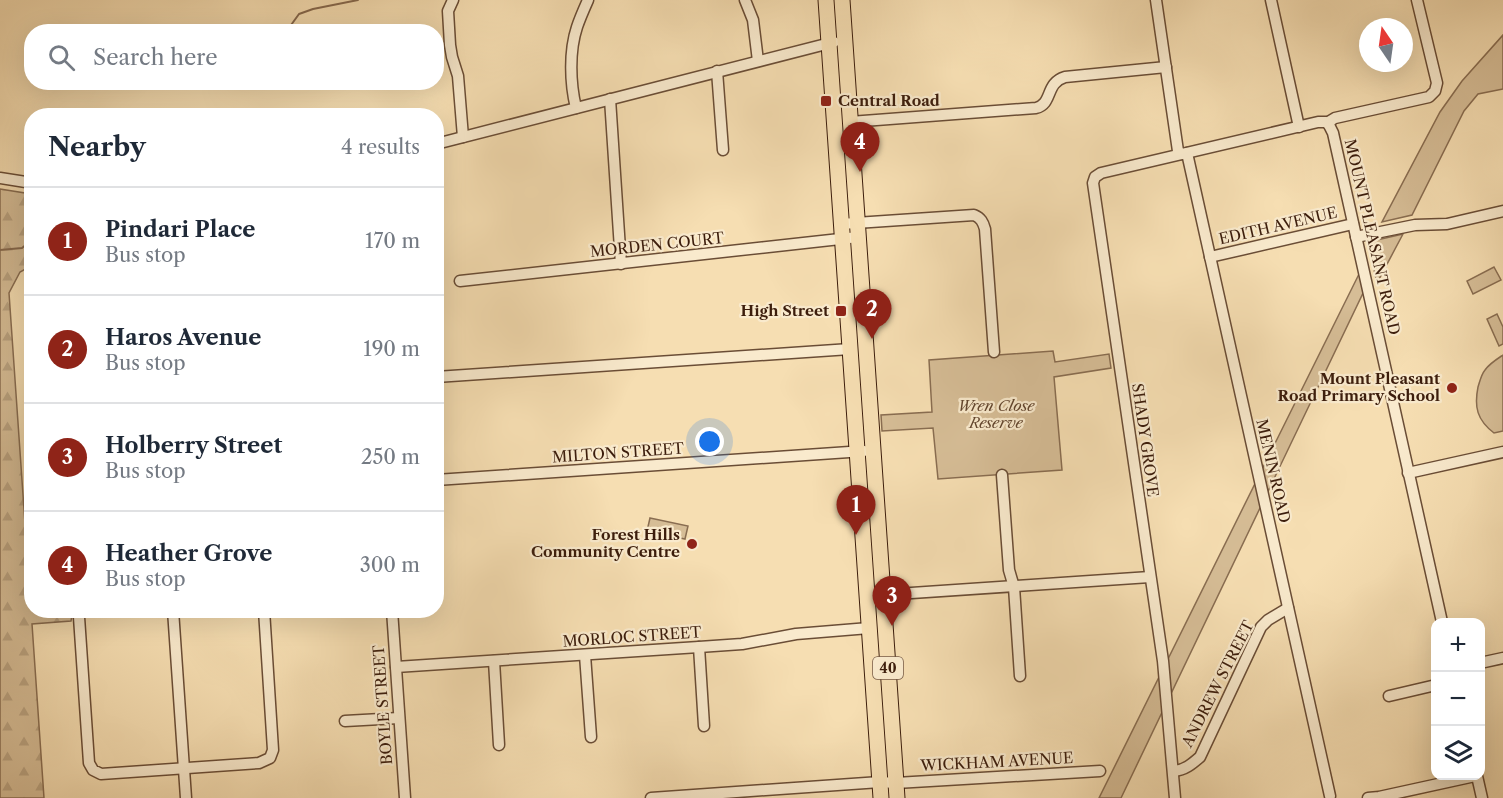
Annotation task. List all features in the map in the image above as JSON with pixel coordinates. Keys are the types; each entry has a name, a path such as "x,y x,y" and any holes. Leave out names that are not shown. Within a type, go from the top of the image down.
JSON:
{"highway":[{"name":"40","path":"826,0 873,450 896,790"},
{"name":"40","path":"842,0 850,122 850,349 881,798"}],"street":[{"path":"453,0 448,11 450,45 459,83 462,137"},
{"path":"576,108 573,48 577,28 588,0"},
{"path":"745,0 753,20 758,61"},
{"path":"1156,0 1178,151 1185,153"},
{"path":"1271,0 1299,127"},
{"path":"1329,125 1330,121 1335,118 1429,97 1435,91 1437,83 1418,0"},
{"path":"444,142 829,42 844,41"},
{"path":"850,122 1042,107 1057,79 1166,66"},
{"path":"717,71 723,150"},
{"path":"610,99 621,264"},
{"name":"MOUNT PLEASANT ROAD","path":"1185,153 1318,122 1326,122 1329,125 1333,133 1441,618"},
{"name":"MENIN ROAD","path":"1185,153 1331,797"},
{"name":"SHADY GROVE","path":"1175,798 1163,660 1093,183 1095,177 1101,173 1185,153"},
{"path":"0,178 24,182"},
{"path":"1356,237 1415,225 1447,224 1503,211"},
{"name":"MORDEN COURT","path":"460,281 621,264 974,215 983,222 985,229 994,352"},
{"name":"EDITH AVENUE","path":"1210,257 1353,224"},
{"path":"444,376 850,349"},
{"name":"MILTON STREET","path":"444,479 873,450"},
{"path":"1408,473 1503,452"},
{"path":"1002,475 1009,570 1014,587 1020,676"},
{"path":"867,596 1150,577"},
{"name":"ANDREW STREET","path":"1174,771 1181,770 1200,757 1261,627 1288,608"},
{"path":"79,618 89,763 93,770 101,774 260,763 270,758 273,750 265,618"},
{"path":"174,618 186,798"},
{"name":"BOYLE STREET","path":"393,618 405,798"},
{"name":"MORLOC STREET","path":"396,667 742,644 796,634 869,628"},
{"path":"699,647 704,726"},
{"path":"585,655 591,737"},
{"path":"1485,662 1503,658"},
{"path":"494,661 499,745"},
{"path":"1389,696 1431,686"},
{"path":"345,721 399,718"},
{"name":"WICKHAM AVENUE","path":"651,798 880,782 896,790 1100,771"},
{"path":"1368,798 1458,780"},
{"path":"1477,780 1482,798"}],"green space":[{"path":"1503,35 1503,89 1478,94 1464,111 1412,215 1382,222 1440,112 1462,81"},
{"path":"0,189 24,193 24,270 20,272 9,293 24,509 24,618 72,618 71,621 32,624 44,798 0,798"},
{"path":"1403,234 1377,283 1368,242"},
{"path":"1363,266 1364,291 1121,798 1099,798"},
{"path":"1494,267 1501,280 1473,294 1467,281"},
{"path":"1497,314 1503,327 1503,344 1499,346 1487,319"},
{"name":"Wren Close Reserve","path":"1053,351 1055,362 1109,354 1111,368 1054,377 1062,470 938,479 933,428 882,431 881,415 932,412 929,360"},
{"path":"1503,355 1503,431 1494,433 1480,418 1477,394 1484,372"},
{"path":"650,518 688,526 685,539 647,531"}],"waterway":[{"path":"292,24 299,14 358,0"},
{"path":"0,250 24,246"}],"place":[{"name":"Central Road","path":"826,101"},
{"name":"Heather Grove","path":"860,172"},
{"name":"High Street","path":"841,311"},
{"name":"Haros Avenue","path":"872,339"},
{"name":"Mount Pleasant Road Primary School","path":"1452,388"},
{"name":"Pindari Place","path":"856,535"},
{"name":"Forest Hills Community Centre","path":"692,544"},
{"name":"Holberry Street","path":"892,626"}]}
